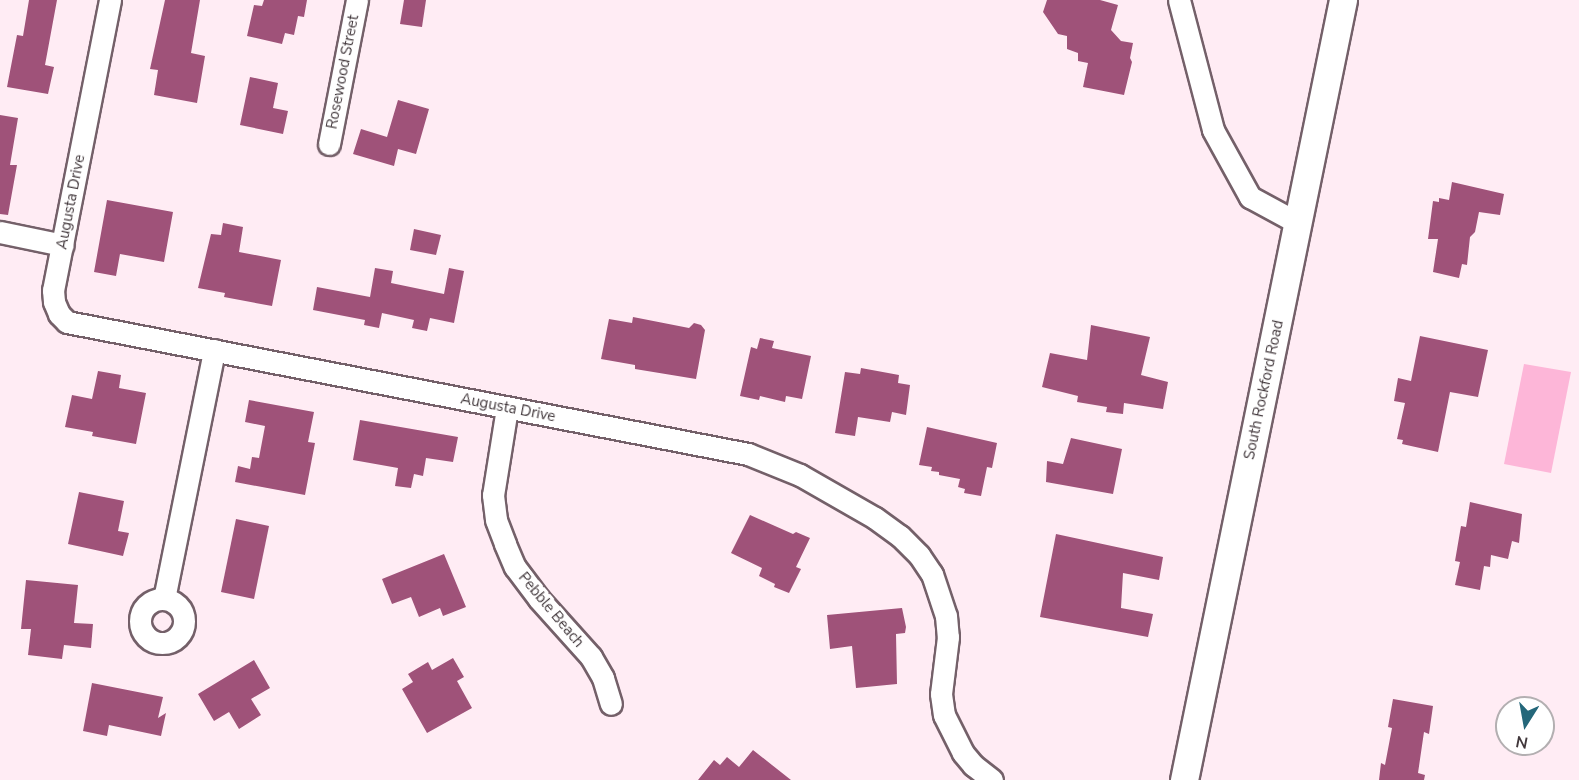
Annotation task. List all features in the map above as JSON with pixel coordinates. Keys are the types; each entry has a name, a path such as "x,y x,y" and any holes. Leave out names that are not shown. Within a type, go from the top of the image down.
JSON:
{"street":[{"name":"Augusta Drive","path":"110,0 53,290 54,303 59,314 67,322 748,454 800,475 875,518 900,536 919,555 932,574 946,616 948,637 942,694 944,715 963,753 973,765 992,780"},
{"name":"Rosewood Street","path":"329,144 357,0"},
{"path":"1179,0 1213,130 1250,197 1298,223"},
{"name":"South Rockford Road","path":"1184,780 1343,0"},
{"path":"0,232 63,245"},
{"path":"164,599 214,350"},
{"name":"Pebble Beach","path":"507,408 493,495 496,520 515,567 539,599 591,657 603,678 611,704"}],"shaded area":[{"path":"1524,364 1571,372 1551,473 1504,464"}],"building":[{"path":"29,0 57,0 45,65 54,67 48,94 7,87 17,35 23,36"},
{"path":"165,0 200,0 191,53 205,56 197,103 154,95 158,70 150,69"},
{"path":"264,0 307,0 304,17 298,16 294,35 285,33 282,44 247,36 254,5 262,6"},
{"path":"404,0 426,0 422,27 400,24"},
{"path":"1047,0 1100,0 1118,5 1111,30 1121,41 1133,43 1130,58 1132,62 1124,95 1083,87 1088,63 1078,61 1078,53 1067,49 1067,36 1058,34 1043,12"},
{"path":"250,77 278,83 273,108 288,111 283,134 240,125"},
{"path":"398,100 429,109 416,154 398,149 394,166 353,154 361,129 387,137"},
{"path":"0,115 18,118 10,165 17,165 8,215 0,214"},
{"path":"1452,182 1504,194 1500,215 1479,212 1475,232 1470,237 1467,265 1462,264 1459,278 1433,272 1438,239 1428,239 1433,201 1439,202 1439,198 1449,200"},
{"path":"107,200 173,212 164,262 120,254 116,276 94,272"},
{"path":"223,223 243,227 239,252 281,260 272,306 224,297 225,293 198,288 211,234 221,235"},
{"path":"414,229 441,235 436,255 410,250"},
{"path":"375,268 393,271 391,283 444,294 449,268 464,271 454,323 430,318 427,331 412,328 414,320 382,313 379,328 364,325 365,320 313,310 317,287 370,297"},
{"path":"633,317 689,328 694,323 701,325 705,330 696,379 635,369 635,365 601,359 609,319 632,323"},
{"path":"1091,325 1150,337 1141,375 1168,382 1163,409 1124,403 1123,414 1106,412 1107,407 1077,402 1078,396 1042,387 1050,353 1087,360"},
{"path":"1420,336 1488,350 1478,397 1450,392 1438,452 1402,444 1403,440 1397,439 1405,403 1394,401 1398,378 1411,381"},
{"path":"760,338 774,341 772,348 811,356 802,399 786,396 785,402 760,396 759,400 740,396 751,347 757,349"},
{"path":"861,368 899,375 898,383 910,385 906,415 892,412 890,422 858,417 855,436 835,433 845,372 860,374"},
{"path":"98,371 121,375 119,388 146,393 136,444 92,436 93,432 65,427 72,395 92,399"},
{"path":"249,400 314,412 308,442 315,443 305,495 235,482 238,466 250,469 252,457 259,458 265,426 245,422"},
{"path":"360,420 458,437 453,462 426,458 423,476 414,474 411,488 395,486 398,468 353,460"},
{"path":"927,427 997,443 992,468 987,467 981,496 964,493 965,489 958,487 960,479 939,475 939,472 931,471 932,467 919,465"},
{"path":"1071,438 1122,449 1113,494 1046,482 1047,461 1063,464"},
{"path":"79,492 124,501 118,531 129,533 123,556 68,544"},
{"path":"1470,502 1522,514 1519,543 1512,541 1508,559 1491,555 1490,567 1484,566 1480,590 1455,585 1460,562 1455,561 1461,526 1466,527"},
{"path":"750,515 793,534 796,532 810,538 796,567 801,569 789,593 774,587 775,584 759,576 762,568 731,553"},
{"path":"236,519 269,526 254,599 221,592"},
{"path":"1056,534 1163,557 1159,580 1123,573 1121,608 1153,614 1148,637 1040,617"},
{"path":"444,554 466,607 443,616 440,608 419,617 411,597 392,604 382,579"},
{"path":"26,580 78,585 74,623 93,624 91,648 64,645 62,659 28,655 31,629 21,629"},
{"path":"902,608 906,627 905,633 896,634 897,684 856,688 852,646 830,649 827,615"},
{"path":"453,658 464,677 457,681 472,708 427,733 402,689 413,682 408,674 428,662 432,670"},
{"path":"254,660 270,688 251,699 261,715 239,729 229,712 214,721 198,694"},
{"path":"92,683 163,697 158,718 166,713 161,736 109,725 107,736 83,731"},
{"path":"1393,699 1433,706 1429,734 1424,732 1418,773 1425,775 1424,780 1379,780 1381,763 1385,765 1392,728 1388,727"},
{"path":"753,750 791,780 698,780 714,760 720,765 727,757 739,767"}]}
